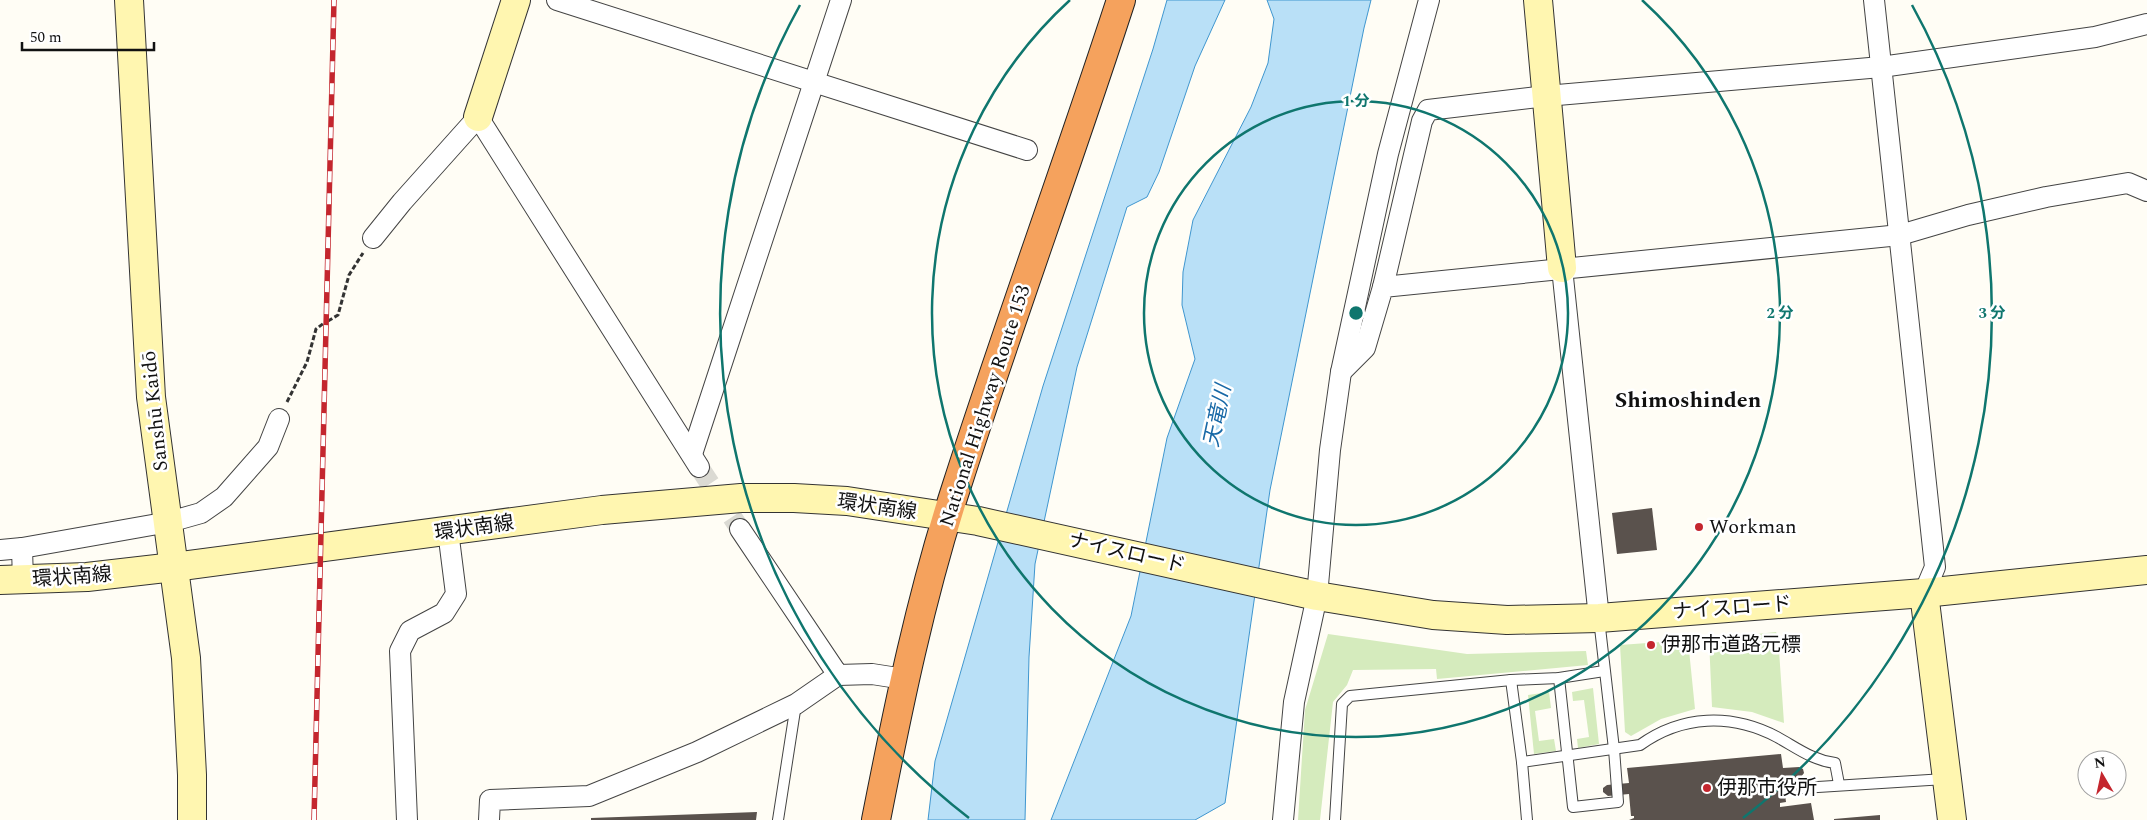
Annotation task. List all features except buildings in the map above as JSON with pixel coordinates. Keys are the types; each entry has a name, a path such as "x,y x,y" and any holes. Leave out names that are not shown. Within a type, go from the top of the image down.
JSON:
{"highway":[{"name":"National Highway Route 153","path":"876,820 904,679 956,487 1074,146 1121,0"}],"street":[{"name":"Sanshū Kaidō","path":"129,0 151,397 186,658 192,775 192,820"},
{"path":"373,238 402,202 478,117 516,0"},
{"path":"557,0 1027,150"},
{"path":"478,117 696,461 841,0"},
{"path":"1283,820 1294,702 1311,595 1341,372 1388,154 1429,0"},
{"path":"1538,0 1562,268 1599,618"},
{"path":"1874,0 1935,567 1924,593 1952,820"},
{"path":"1341,372 1365,348 1383,287 1422,121 1428,110 1546,96 1881,67 2096,37 2147,24"},
{"path":"1383,287 1900,235 1968,215 2046,197 2128,183 2147,191"},
{"path":"0,550 22,548 169,522 201,513 224,497 268,447 279,419"},
{"name":"環状南線","path":"12,580 174,567 602,510 742,498 846,501 948,517"},
{"name":"ナイスロード","path":"948,517 988,522 1311,595 1433,615 1507,620 1599,618 1924,593 2147,570"},
{"path":"740,529 838,675"},
{"path":"407,820 400,651 410,631 444,613 456,594 448,531"},
{"path":"12,580 22,548"},
{"path":"490,820 490,800 589,796 697,752 796,704 838,675 872,674 904,679"}],"lane":[{"path":"1559,678 1573,807 1618,802 1599,618"},
{"path":"1335,820 1342,704 1350,696 1511,680 1559,678 1604,670"},
{"path":"1511,680 1522,762 1527,820"},
{"path":"778,820 796,704"},
{"path":"1522,762 1640,745 1653,736 1684,723 1703,720 1730,720 1758,727 1819,761 1836,763 1839,784"},
{"path":"1802,788 1839,784 1947,779"}],"path":[{"path":"279,419 307,362 316,329 338,315 349,274 373,238"}],"green space":[{"path":"1776,632 1778,636 1784,723 1752,712 1712,707 1709,639"},
{"path":"1328,634 1467,654 1586,651 1588,665 1437,679 1436,669 1353,670 1347,685 1333,702 1320,820 1298,820 1305,710"},
{"path":"1688,640 1695,709 1661,719 1631,736 1625,732 1620,645"},
{"path":"1593,688 1599,744 1578,748 1577,739 1589,737 1584,700 1573,701 1572,692"},
{"path":"1549,692 1551,708 1535,711 1539,741 1554,739 1556,751 1534,754 1528,695"}],"water":[{"path":"1167,0 1225,0 1195,66 1159,172 1147,197 1127,207 1077,367 1035,564 1029,657 1025,820 928,820 935,761 1043,386 1153,49"},
{"name":"天竜川","path":"1267,0 1371,0 1270,490 1225,803 1195,820 1051,820 1131,616 1167,438 1195,359 1182,305 1183,272 1193,220 1251,107 1268,63 1274,19"}],"tunnel":[{"path":"699,467 740,529"}],"railway":[{"path":"314,820 334,0"}],"place":[{"name":"Workman","path":"1699,527"},
{"name":"伊那市道路元標","path":"1651,645"},
{"name":"伊那市役所","path":"1707,788"}],"district":[{"name":"Shimoshinden","path":"1688,400"}]}
